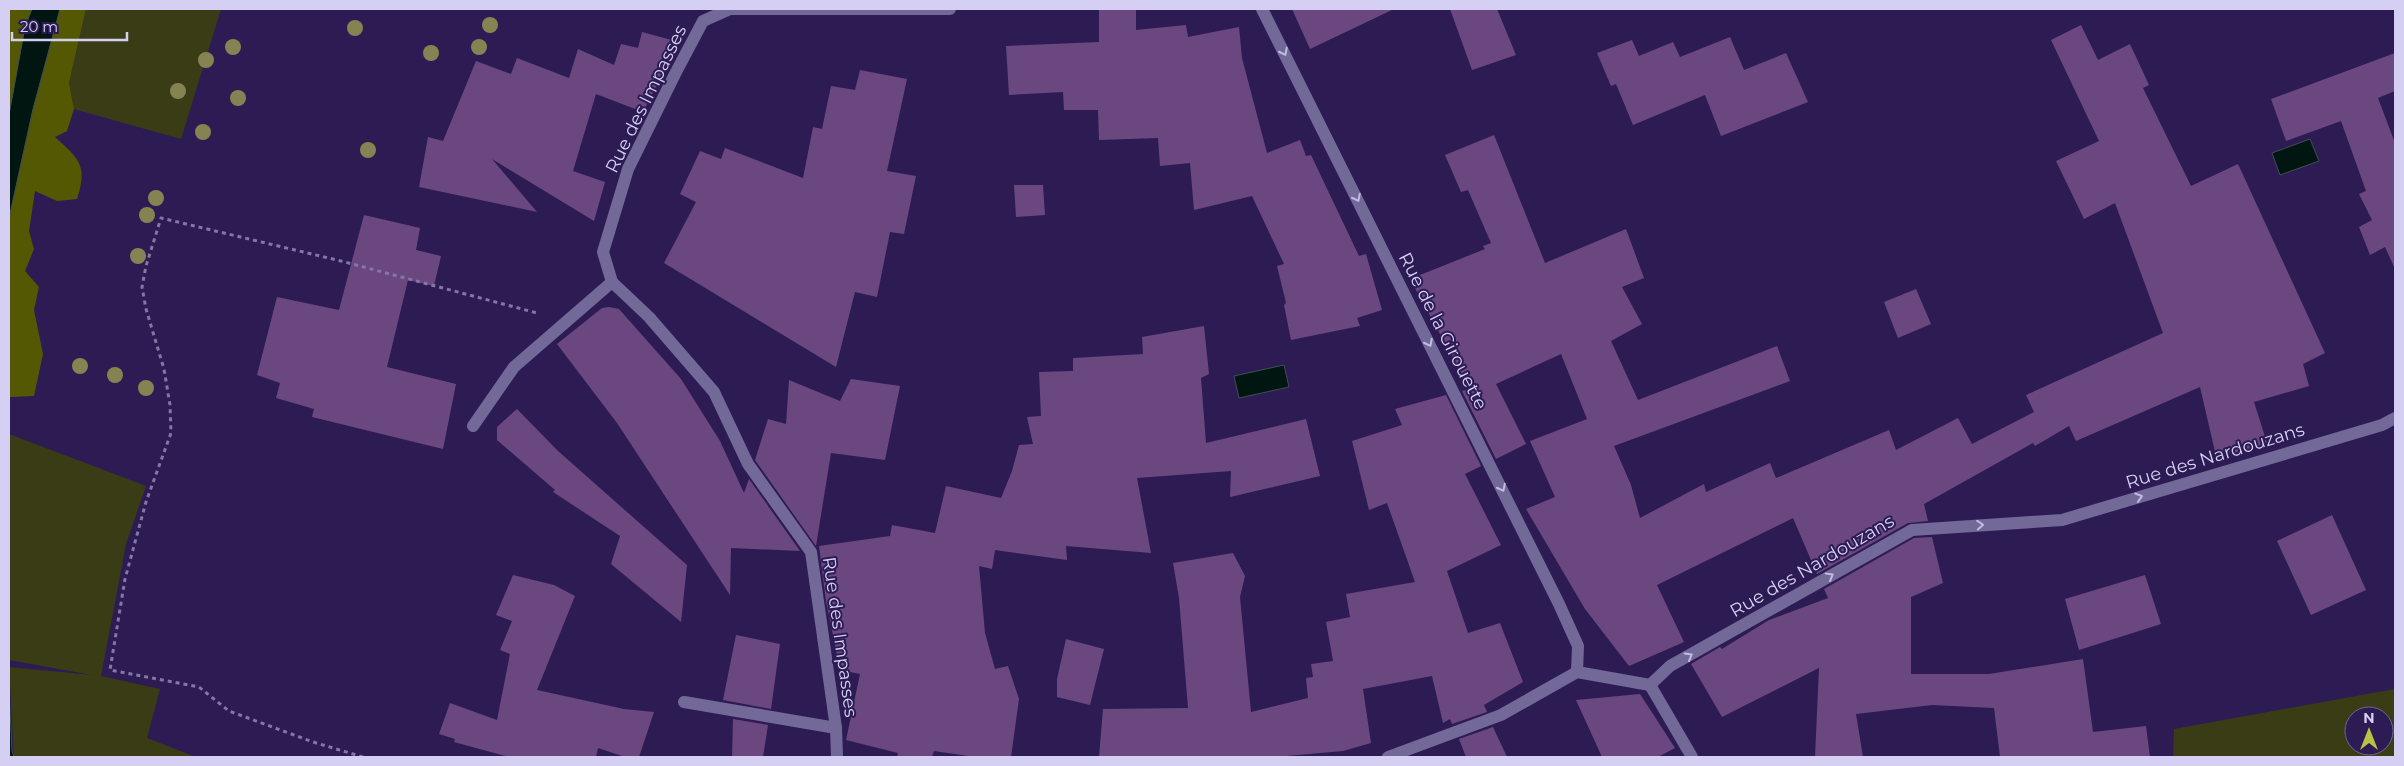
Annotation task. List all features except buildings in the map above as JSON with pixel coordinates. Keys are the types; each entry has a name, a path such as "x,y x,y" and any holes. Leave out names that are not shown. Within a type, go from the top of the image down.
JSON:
{"street":[{"name":"Rue des Impasses","path":"837,757 836,728 811,552 748,464 714,392 649,317 612,282 602,252 628,169 703,21 730,9 950,9"},
{"name":"Rue de la Girouette","path":"1262,9 1559,604 1578,646 1577,672"},
{"path":"474,426 514,366 568,322 612,282"},
{"name":"Rue des Nardouzans","path":"1650,685 1670,666 1912,530 2062,520 2382,425 2395,418"},
{"path":"1388,757 1501,715 1577,672 1650,685 1692,757"},
{"path":"684,702 836,728"}],"path":[{"path":"362,757 314,742 229,711 209,692 199,687 110,670 125,579 146,502 171,433 170,405 164,369 146,309 142,287 146,266 161,218 341,261 568,322"}],"green space":[{"path":"86,9 221,9 181,139 74,109 69,83"},
{"path":"9,434 146,486 126,544 101,676 160,689 147,738 196,757 14,757 9,667 92,675 9,660"},
{"path":"2395,689 2395,757 2173,757 2174,729"}],"shaded area":[{"path":"9,9 32,9 25,27 9,115"},
{"path":"32,9 60,9 33,109 9,218 9,115 25,27"},
{"path":"60,9 86,9 69,83 74,109 67,131 55,137 75,157 81,170 82,178 77,199 57,201 35,191 29,231 34,249 25,271 39,287 34,310 43,354 34,396 10,397 9,218 33,109"},
{"path":"2310,139 2319,161 2280,175 2272,153"},
{"path":"1284,365 1289,387 1239,398 1234,376"},
{"path":"9,689 12,751 14,757 9,757"}]}
